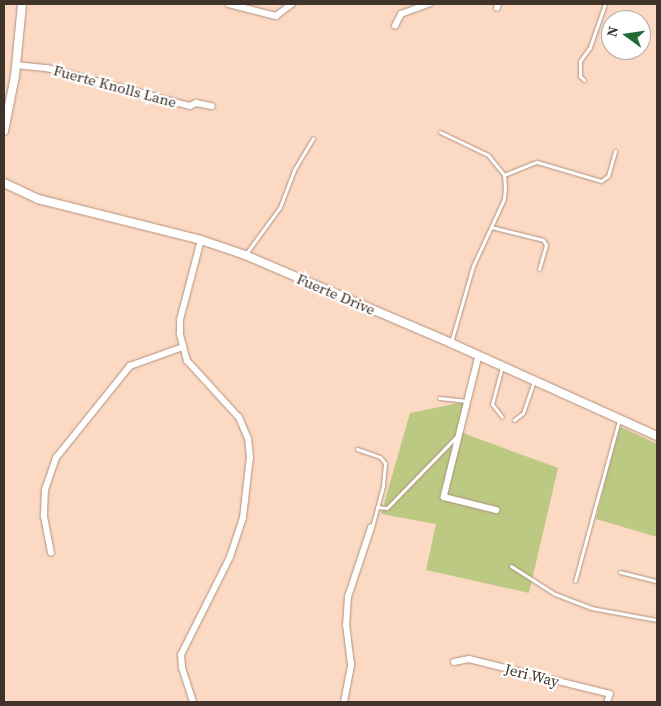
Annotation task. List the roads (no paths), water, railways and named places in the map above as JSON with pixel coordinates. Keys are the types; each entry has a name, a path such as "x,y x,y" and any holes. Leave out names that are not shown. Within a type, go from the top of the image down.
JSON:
{"street":[{"path":"4,131 16,65 22,4"},
{"path":"229,4 276,16 292,4"},
{"path":"395,26 401,14 429,4"},
{"name":"Fuerte Knolls Lane","path":"16,65 47,68 190,106 196,103 212,106"},
{"name":"Fuerte Drive","path":"4,184 38,199 201,240 245,255 451,343 657,436"},
{"path":"193,702 182,668 182,655 210,603 213,586 220,580 230,557 243,518 250,457 248,438 239,418 195,372 183,347 180,320 201,240"},
{"path":"51,552 44,516 45,490 56,458 130,366 183,347"},
{"path":"479,356 444,497 496,510"},
{"path":"344,702 351,665 346,606 371,528"},
{"name":"Jeri Way","path":"454,662 468,659 610,694 608,702"}],"lane":[{"path":"584,80 580,76 580,61 590,47 605,4"},
{"path":"440,132 488,155 504,175 504,199 473,266 451,343"},
{"path":"245,255 280,207 294,170 312,138"},
{"path":"504,175 537,162 601,181 608,176 615,151"},
{"path":"491,227 543,240 546,245 539,269"},
{"path":"502,366 492,404 502,417"},
{"path":"514,420 523,413 534,380"},
{"path":"439,398 468,401"},
{"path":"575,580 619,420"},
{"path":"377,507 388,508 460,432"},
{"path":"357,450 380,457 385,463 371,528"},
{"path":"510,566 555,594 591,608 657,620"},
{"path":"620,572 657,581"}]}
